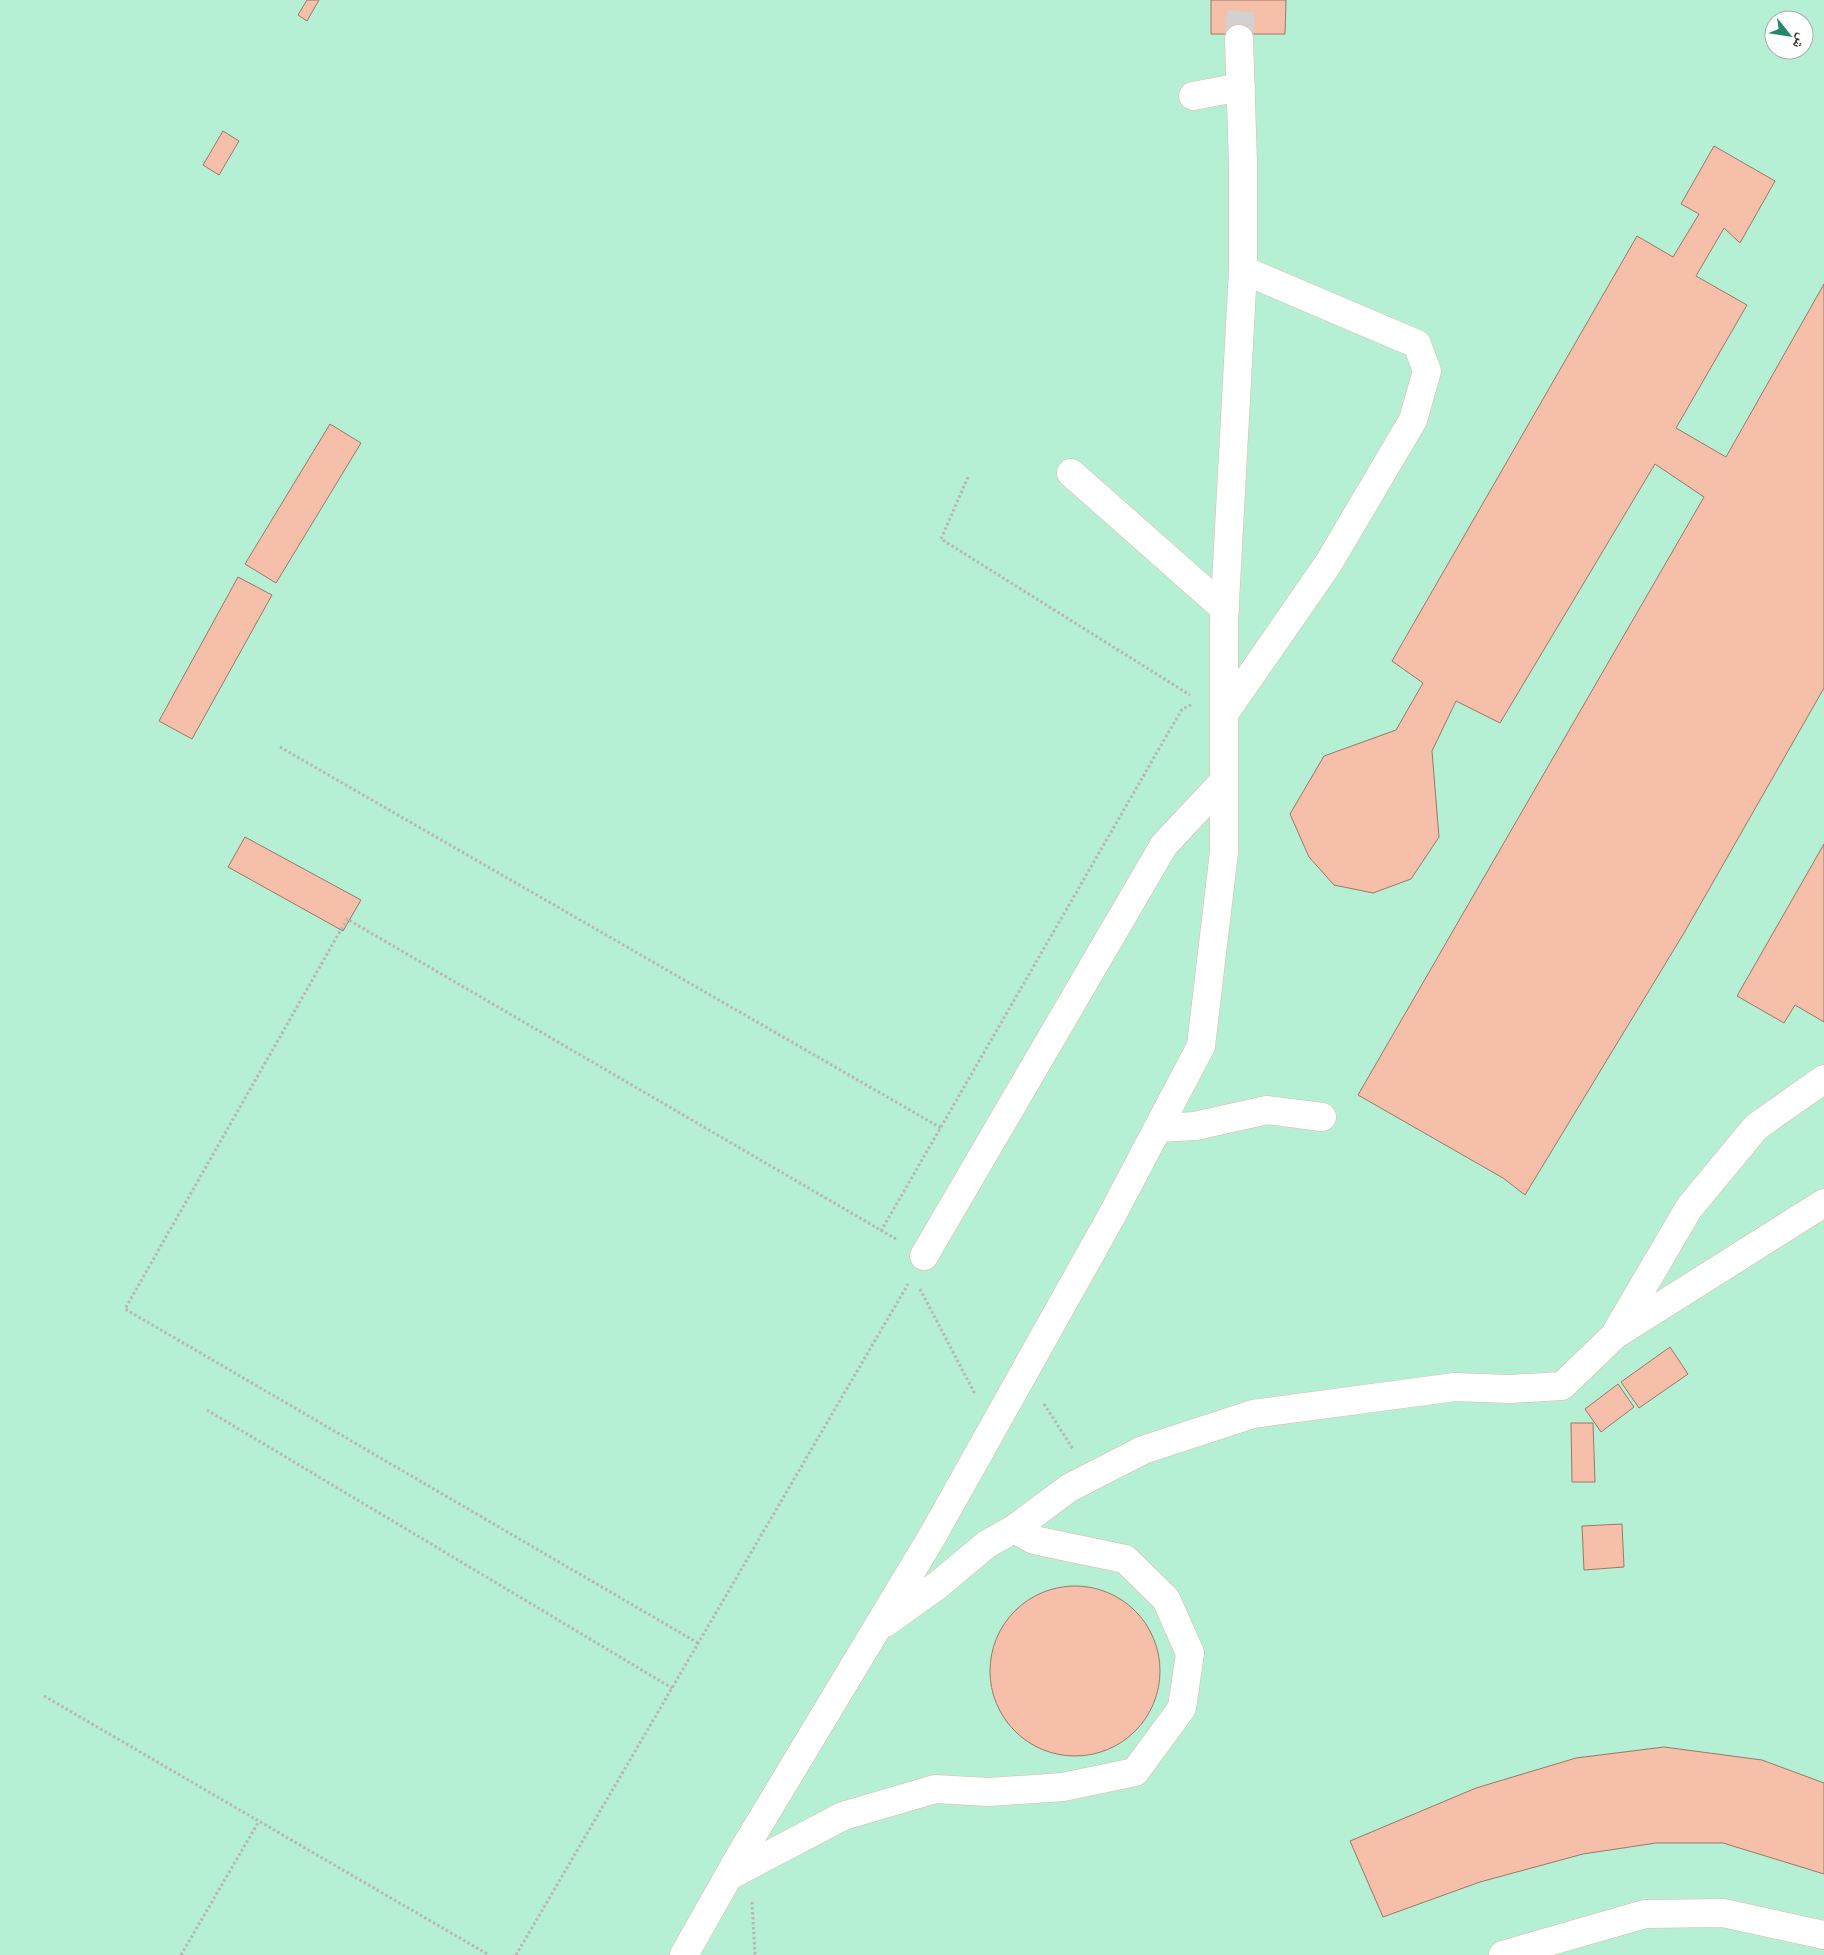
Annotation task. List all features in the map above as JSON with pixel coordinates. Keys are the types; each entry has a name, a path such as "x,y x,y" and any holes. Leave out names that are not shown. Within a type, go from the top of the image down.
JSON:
{"street":[{"path":"684,1955 731,1875 741,1854 933,1535 1111,1217 1201,1046 1224,852 1225,609 1243,270 1239,39"},
{"path":"1193,96 1241,88"},
{"path":"1226,700 1328,564 1413,420 1427,371 1417,344 1243,270"},
{"path":"1071,473 1225,609"},
{"path":"919,1265 1164,845 1224,781"},
{"path":"1614,1336 1689,1208 1756,1127 1824,1079"},
{"path":"1158,1128 1195,1126 1267,1110 1322,1117"},
{"path":"876,1630 938,1585 987,1544 1014,1529 1069,1488 1143,1450 1253,1414 1455,1387 1510,1389 1562,1386 1614,1336 1824,1204"},
{"path":"731,1875 843,1816 935,1789 989,1792 1063,1787 1135,1772 1182,1708 1190,1653 1166,1599 1125,1559 1034,1540 1014,1529"},
{"path":"1503,1955 1645,1914 1722,1913 1824,1936"}],"path":[{"path":"968,477 941,539 1200,700"},
{"path":"882,1231 1182,709 1200,700 1226,700"},
{"path":"280,747 941,1128"},
{"path":"698,1643 125,1308 347,920 882,1231 919,1265 993,1428"},
{"path":"516,1955 919,1265"},
{"path":"1024,1373 1090,1477"},
{"path":"207,1410 672,1688"},
{"path":"44,1696 489,1955"},
{"path":"182,1955 259,1821"},
{"path":"731,1875 752,1897 755,1955"}],"green space":[{"path":"0,0 1824,0 1824,1955 0,1955"}],"building":[{"path":"307,0 319,0 307,21 298,15"},
{"path":"1211,0 1286,0 1285,34 1211,34"},
{"path":"223,131 239,141 219,175 203,165"},
{"path":"1714,146 1775,181 1740,243 1724,228 1696,276 1747,305 1676,428 1726,457 1824,284 1824,688 1684,933 1525,1195 1503,1178 1358,1095 1704,497 1655,464 1500,723 1456,701 1432,751 1439,837 1411,879 1373,893 1334,885 1309,857 1290,814 1324,756 1396,730 1423,683 1392,661 1637,236 1673,257 1699,214 1681,204"},
{"path":"330,424 361,443 276,583 245,564"},
{"path":"238,577 272,595 192,739 159,721"},
{"path":"245,837 361,900 343,931 228,867"},
{"path":"1824,844 1824,1022 1795,1005 1784,1023 1737,996"},
{"path":"1670,1347 1688,1374 1639,1408 1621,1382"},
{"path":"1618,1384 1634,1407 1601,1432 1585,1409"},
{"path":"1571,1423 1593,1423 1595,1482 1572,1482"},
{"path":"1622,1524 1624,1567 1584,1570 1582,1526"},
{"path":"1075,1586 1100,1590 1115,1596 1135,1611 1150,1631 1158,1654 1160,1671 1156,1696 1150,1711 1135,1731 1115,1746 1092,1754 1075,1756 1050,1752 1035,1746 1015,1731 1000,1711 992,1688 990,1671 994,1646 1000,1631 1015,1611 1035,1596 1058,1588"},
{"path":"1664,1747 1762,1760 1824,1783 1824,1874 1723,1843 1656,1843 1583,1854 1480,1882 1383,1917 1350,1841 1476,1788 1576,1758"}],"tunnel":[{"path":"1239,39 1242,0"}]}
